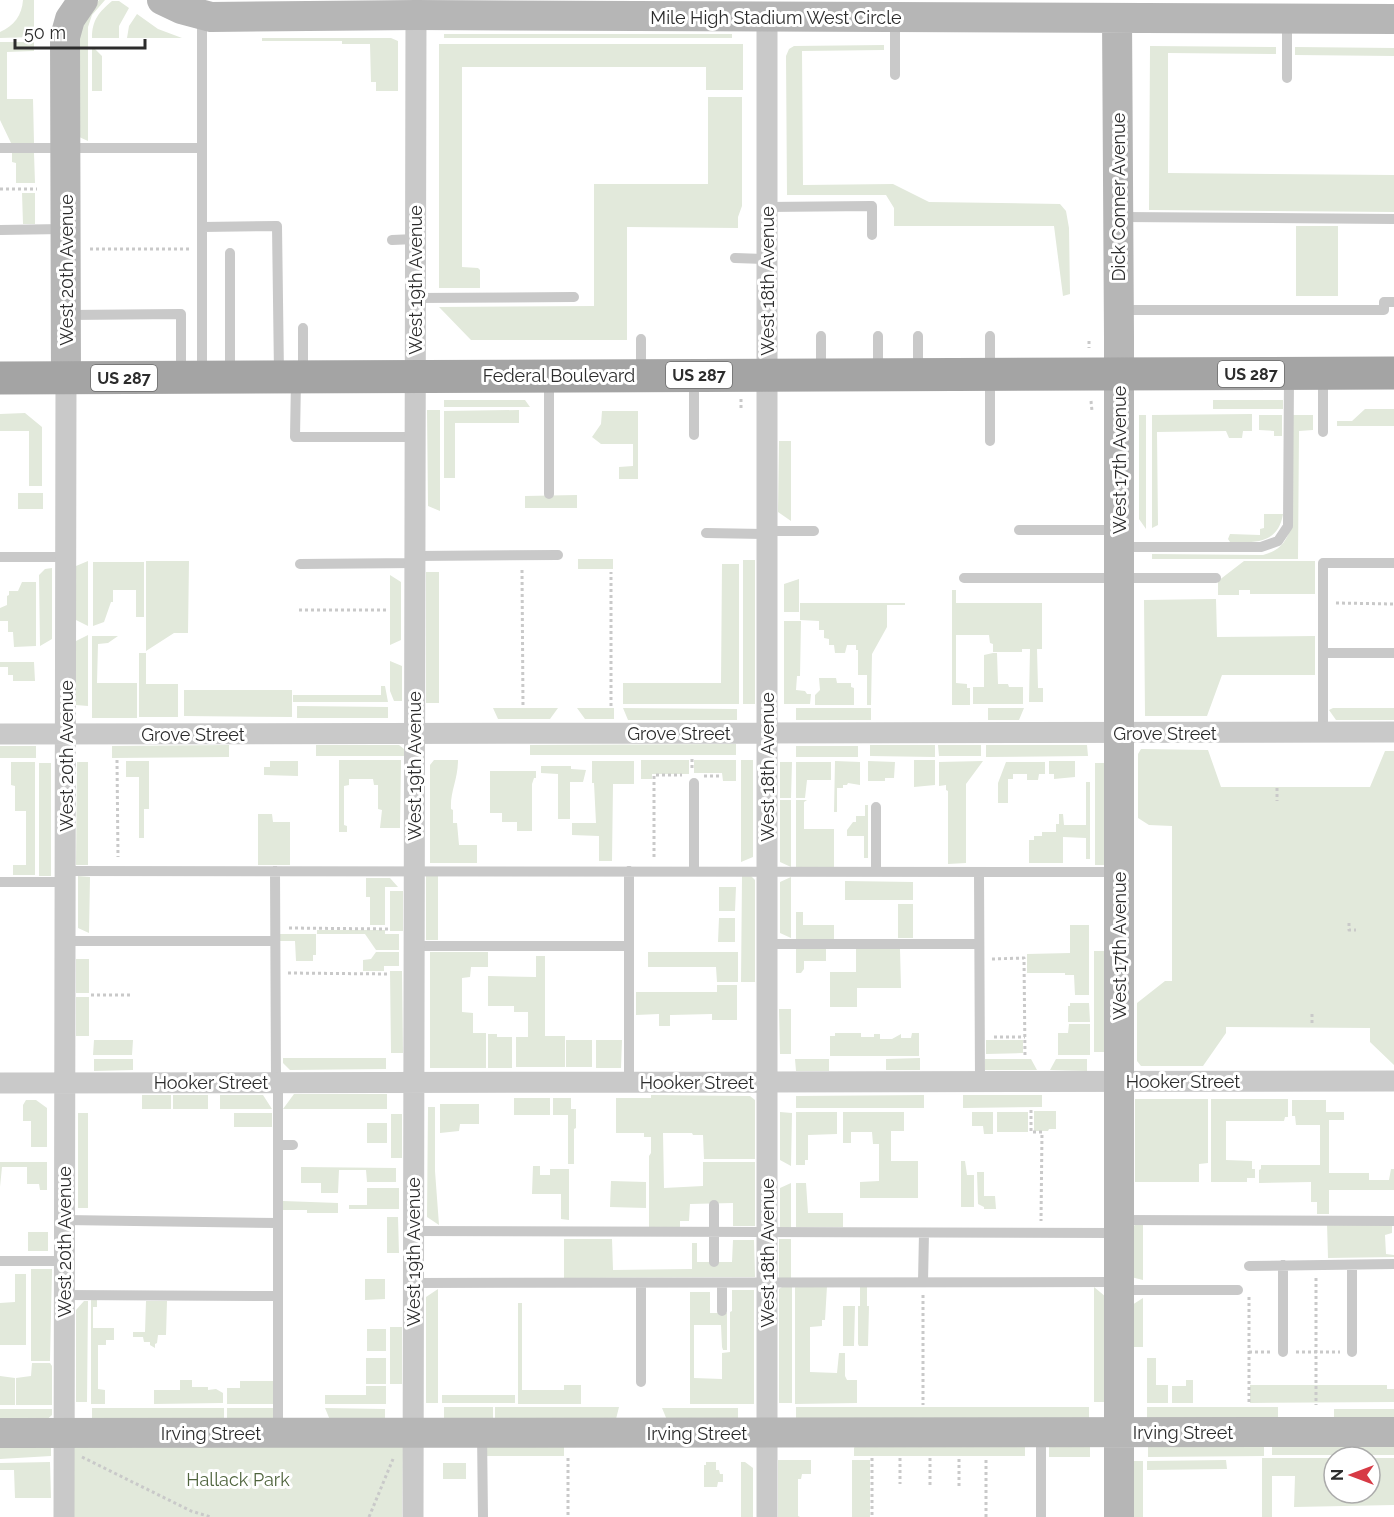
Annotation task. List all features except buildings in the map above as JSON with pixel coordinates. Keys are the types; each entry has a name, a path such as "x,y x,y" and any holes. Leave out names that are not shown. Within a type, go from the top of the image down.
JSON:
{"main road":[{"name":"US 287","path":"1118,375 1394,373"},
{"name":"Federal Boulevard","path":"0,378 1118,375"}],"street":[{"name":"West 20th Avenue","path":"64,1517 71,1444 64,1295 65,37 70,19 83,0"},
{"name":"Mile High Stadium West Circle","path":"162,0 181,9 211,16 895,17 1016,14 1117,18 1220,14 1287,19 1394,20"},
{"name":"West 19th Avenue","path":"413,1517 404,1443 413,1283 416,15"},
{"name":"West 18th Avenue","path":"766,17 767,1517"},
{"name":"Dick Conner Avenue","path":"1117,18 1118,375"},
{"name":"West 17th Avenue","path":"1118,375 1119,1517"},
{"name":"Grove Street","path":"0,734 1394,732"},
{"name":"Hooker Street","path":"0,1083 1394,1080"},
{"name":"Irving Street","path":"0,1433 71,1444 278,1433 404,1443 482,1432 1394,1432"}],"lane":[{"path":"202,14 204,378"},
{"path":"895,17 895,75"},
{"path":"1287,19 1287,78"},
{"path":"0,148 202,148"},
{"path":"767,207 872,206 872,235"},
{"path":"1118,217 1394,219"},
{"path":"202,227 277,226 293,377 295,436 415,437"},
{"path":"0,230 66,229"},
{"path":"393,240 415,239"},
{"path":"204,378 230,253"},
{"path":"735,258 767,259"},
{"path":"415,298 574,297"},
{"path":"1118,309 1384,310 1384,302 1394,302"},
{"path":"66,315 181,314 204,378"},
{"path":"293,377 303,328"},
{"path":"821,336 821,375"},
{"path":"878,336 878,375"},
{"path":"918,336 918,375"},
{"path":"990,336 990,441"},
{"path":"640,375 641,339"},
{"path":"1019,530 1218,547 1270,546 1278,541 1288,526 1288,374"},
{"path":"1323,374 1323,432"},
{"path":"549,375 549,494"},
{"path":"694,375 694,435"},
{"path":"706,533 814,531"},
{"path":"300,564 558,555"},
{"path":"0,557 66,557"},
{"path":"1323,732 1323,563 1394,563"},
{"path":"964,578 1216,578"},
{"path":"1323,653 1394,653"},
{"path":"694,871 698,779"},
{"path":"876,807 876,872"},
{"path":"0,882 118,871 1119,872"},
{"path":"275,871 278,1433"},
{"path":"629,871 629,1082"},
{"path":"979,872 980,1081"},
{"path":"65,941 275,941"},
{"path":"767,944 980,944"},
{"path":"414,946 629,946"},
{"path":"278,1145 293,1145"},
{"path":"714,1205 714,1262"},
{"path":"65,1220 278,1222"},
{"path":"413,1231 1041,1233 1119,1227 1394,1221"},
{"path":"924,1233 924,1282"},
{"path":"0,1261 65,1261"},
{"path":"1249,1266 1394,1264"},
{"path":"1283,1265 1283,1352"},
{"path":"1352,1265 1352,1352"},
{"path":"641,1282 641,1382"},
{"path":"722,1282 722,1311"},
{"path":"413,1283 924,1282 1238,1290"},
{"path":"64,1295 278,1296"},
{"path":"482,1432 483,1517"},
{"path":"1041,1432 1041,1517"}],"path":[{"path":"0,189 37,189"},
{"path":"90,249 202,249"},
{"path":"1089,341 1089,348"},
{"path":"1091,401 1092,411"},
{"path":"522,569 523,706"},
{"path":"611,572 611,706"},
{"path":"1323,603 1394,604"},
{"path":"299,610 387,610"},
{"path":"654,871 654,776 692,776 692,759"},
{"path":"117,760 118,871"},
{"path":"698,779 721,776"},
{"path":"1277,788 1277,801"},
{"path":"1349,924 1349,930 1356,930"},
{"path":"275,928 389,929"},
{"path":"980,959 1024,958 1025,1057"},
{"path":"275,973 388,974"},
{"path":"91,995 131,995"},
{"path":"1312,1014 1312,1025"},
{"path":"980,1037 1025,1037"},
{"path":"1031,1110 1031,1132 1042,1132 1041,1233"},
{"path":"1316,1265 1316,1405"},
{"path":"1249,1266 1249,1405"},
{"path":"924,1282 924,1405"},
{"path":"1249,1352 1352,1352"},
{"path":"369,1517 404,1443"},
{"path":"71,1444 190,1510 211,1517"},
{"path":"568,1458 568,1517"},
{"path":"872,1458 872,1517"},
{"path":"900,1458 900,1484"},
{"path":"930,1458 930,1485"},
{"path":"959,1458 959,1486"},
{"path":"986,1458 986,1517"}],"green space":[{"path":"23,0 34,0 34,37 0,38 0,32 9,27 19,15"},
{"path":"99,0 105,0 92,15 88,27 88,141 77,136 79,26"},
{"path":"112,1 119,1 129,8 119,26 119,38 92,38 93,26 97,17"},
{"path":"137,14 158,29 182,38 127,38 129,26"},
{"path":"444,34 732,34 732,38 444,38"},
{"path":"262,38 391,38 398,41 398,91 376,91 376,82 371,82 370,44 342,44 342,41 262,41"},
{"path":"0,42 34,42 34,51 7,52 7,99 33,99 34,143 11,143 0,120"},
{"path":"439,44 743,44 743,90 706,90 706,67 462,67 462,267 480,270 480,288 439,288"},
{"path":"884,45 884,50 802,51 803,185 893,184 929,202 1060,204 1066,211 1069,228 1070,294 1063,296 1054,226 894,226 894,208 886,195 787,195 786,56 789,49 794,46"},
{"path":"1150,46 1276,47 1276,54 1168,53 1168,173 1394,175 1394,212 1149,210"},
{"path":"1295,47 1394,48 1394,56 1295,55"},
{"path":"92,49 102,56 102,91 92,91"},
{"path":"708,97 742,97 742,206 738,217 738,228 627,227 627,340 471,340 439,307 594,306 594,184 708,184"},
{"path":"12,153 34,153 35,183 16,183 16,163 12,162"},
{"path":"22,193 35,193 35,224 23,224"},
{"path":"1296,226 1338,226 1338,296 1296,296"},
{"path":"444,400 525,400 530,407 444,407"},
{"path":"1213,400 1283,400 1283,409 1213,409"},
{"path":"1365,409 1394,409 1394,426 1337,426 1337,421 1352,421"},
{"path":"427,410 440,410 440,511 428,506"},
{"path":"519,410 519,423 455,423 455,478 444,478 444,411"},
{"path":"602,411 638,411 638,479 619,479 619,467 633,466 633,444 601,444 592,437 601,424"},
{"path":"25,413 42,427 42,486 29,486 29,431 0,431 0,414"},
{"path":"1252,414 1252,431 1243,431 1242,438 1229,438 1226,431 1157,432 1158,525 1152,528 1152,415"},
{"path":"1139,415 1146,415 1146,529 1139,519"},
{"path":"1259,415 1282,415 1282,436 1274,436 1274,431 1259,430"},
{"path":"1291,415 1313,415 1313,430 1299,431 1298,559 1152,559 1152,554 1263,555 1282,545 1291,526"},
{"path":"779,441 791,441 791,521 778,512"},
{"path":"18,493 43,493 43,509 18,509"},
{"path":"577,495 577,508 525,508 525,496"},
{"path":"1264,514 1283,514 1280,524 1271,536 1264,540 1230,542 1228,539 1230,534 1260,535 1260,529 1264,528"},
{"path":"578,559 613,559 613,569 578,569"},
{"path":"743,560 755,560 755,704 743,704"},
{"path":"88,561 88,626 76,620 76,566"},
{"path":"146,561 189,561 188,633 174,633 146,651"},
{"path":"1244,561 1315,561 1315,594 1250,594 1250,590 1239,590 1239,595 1218,595 1218,581"},
{"path":"93,562 144,562 144,617 136,617 136,590 113,590 113,602 111,602 104,622 93,626"},
{"path":"722,564 739,564 739,704 623,704 623,683 721,683"},
{"path":"52,568 52,639 40,646 39,575 45,569"},
{"path":"426,572 439,572 439,703 426,703"},
{"path":"390,575 401,582 401,640 390,645"},
{"path":"799,579 799,612 784,612 784,584"},
{"path":"22,582 36,582 36,646 14,647 13,632 8,632 8,621 0,621 0,608 7,605 9,591 18,591"},
{"path":"952,590 956,590 956,603 1042,603 1042,649 1037,649 1038,688 1043,688 1043,702 1029,702 1030,649 1022,649 1022,652 993,652 993,644 990,643 989,635 956,635 956,683 967,684 967,688 970,688 970,705 952,705"},
{"path":"1216,599 1217,637 1315,636 1315,675 1222,675 1207,716 1145,716 1144,600"},
{"path":"800,603 905,603 905,605 887,605 887,627 872,654 871,705 867,705 867,675 858,675 856,645 847,645 845,653 835,653 834,645 829,645 829,639 824,638 824,630 819,630 819,621 800,620"},
{"path":"784,621 801,621 800,676 797,676 796,690 811,694 810,704 784,704"},
{"path":"88,635 88,706 76,705 76,641"},
{"path":"92,636 118,636 108,643 98,644 97,683 137,683 137,718 92,718"},
{"path":"139,653 146,653 146,684 178,684 178,717 139,717"},
{"path":"997,653 998,684 1023,687 1023,704 973,704 973,687 984,687 984,655"},
{"path":"390,661 402,666 402,701 394,701 390,691"},
{"path":"0,662 34,662 35,681 13,681 13,675 8,675 8,667 0,667"},
{"path":"819,678 836,678 837,683 851,683 851,687 854,688 854,705 815,705 815,695 820,690"},
{"path":"381,686 385,686 388,702 293,702 293,695 381,695"},
{"path":"184,690 292,690 292,717 184,716"},
{"path":"297,706 388,707 388,718 297,718"},
{"path":"493,708 558,708 550,719 498,719"},
{"path":"577,708 614,708 614,719 585,719"},
{"path":"623,708 737,709 737,720 628,720"},
{"path":"796,708 871,708 871,720 796,720"},
{"path":"988,708 1024,708 1019,720 988,720"},
{"path":"1333,708 1394,708 1394,720 1336,720 1329,710"},
{"path":"736,744 736,755 530,755 530,745"},
{"path":"229,745 229,757 112,758 112,746"},
{"path":"316,745 399,745 404,749 404,756 316,756"},
{"path":"870,745 935,745 935,757 870,756"},
{"path":"938,745 981,745 981,756 939,756"},
{"path":"986,745 1087,745 1088,756 986,757"},
{"path":"0,746 36,746 36,758 0,758"},
{"path":"796,746 858,746 858,757 796,757"},
{"path":"1141,749 1208,750 1221,787 1370,787 1385,751 1394,751 1394,1065 1370,1042 1370,1028 1226,1027 1226,1033 1203,1066 1141,1066 1137,1061 1137,1003 1165,981 1172,981 1172,826 1149,825 1138,818 1138,754"},
{"path":"339,760 401,760 400,828 380,828 382,810 378,809 378,785 374,785 373,779 349,779 349,785 344,786 344,825 347,826 347,832 339,832"},
{"path":"434,760 458,760 451,803 453,823 457,823 459,845 477,845 477,863 430,863 430,765"},
{"path":"641,760 689,760 689,774 652,774 652,779 641,779"},
{"path":"694,760 736,760 736,781 723,781 722,773 694,773"},
{"path":"741,760 753,760 753,857 741,862"},
{"path":"914,760 935,760 935,785 914,787"},
{"path":"126,761 149,761 149,809 144,809 144,838 139,838 139,777 126,777"},
{"path":"270,761 298,761 298,776 264,775 264,767 270,767"},
{"path":"592,761 634,761 634,784 613,784 612,861 599,861 599,836 572,835 572,823 596,823"},
{"path":"835,761 860,762 860,785 848,783 843,785 843,788 837,788 837,812 834,812"},
{"path":"868,761 895,762 894,778 885,778 885,781 868,781"},
{"path":"983,761 966,784 966,863 948,864 948,791 946,785 939,786 939,762"},
{"path":"1049,761 1075,761 1075,777 1054,779 1054,774 1049,774"},
{"path":"11,762 35,762 35,875 13,875 13,865 26,865 26,811 15,811 15,786 11,785"},
{"path":"77,762 88,762 88,865 76,865"},
{"path":"780,762 792,762 791,798 780,798"},
{"path":"796,762 831,762 831,780 807,780 805,798 796,798"},
{"path":"1006,762 1045,762 1045,774 1039,774 1038,780 1027,780 1027,774 1013,774 1013,779 1008,779 1008,803 998,803 998,783"},
{"path":"39,763 51,763 51,876 39,876"},
{"path":"1095,763 1107,763 1107,865 1095,865"},
{"path":"541,766 571,766 571,769 586,770 583,782 570,782 570,819 558,819 558,774 541,773"},
{"path":"490,771 536,771 536,778 532,784 532,831 517,831 517,822 502,822 502,813 490,813"},
{"path":"1086,782 1090,782 1090,859 1086,859 1086,838 1063,837 1063,863 1029,863 1029,840 1034,840 1034,836 1042,836 1042,832 1056,832 1059,814 1063,814 1064,825 1086,825"},
{"path":"780,800 791,800 791,867 780,862"},
{"path":"796,800 807,800 804,802 804,829 834,829 834,867 796,867"},
{"path":"865,805 868,805 868,858 864,858 864,836 847,836 847,830 853,822 856,822 856,816 865,816"},
{"path":"258,814 272,814 273,822 290,822 290,865 258,865"},
{"path":"78,876 90,877 89,933 78,928"},
{"path":"426,876 438,876 438,940 426,940"},
{"path":"742,876 751,876 755,880 755,982 741,982"},
{"path":"791,877 791,938 780,933 780,882"},
{"path":"366,878 390,878 398,887 385,887 385,925 370,925 370,897 366,897"},
{"path":"845,881 913,882 913,900 845,900"},
{"path":"719,887 736,887 735,911 719,911"},
{"path":"390,891 403,891 403,931 390,931"},
{"path":"898,904 913,904 913,938 898,938"},
{"path":"796,912 803,912 803,925 834,925 834,941 796,941"},
{"path":"719,918 735,918 735,942 718,942"},
{"path":"1070,925 1089,925 1089,995 1075,995 1074,975 1027,973 1027,954 1070,953"},
{"path":"317,930 385,930 385,934 399,934 399,950 376,950 365,934 317,934"},
{"path":"277,934 316,934 316,955 313,955 313,961 296,961 295,941 277,941"},
{"path":"796,949 826,949 826,961 804,961 804,969 801,973 796,973"},
{"path":"856,949 900,949 901,988 857,988 857,1007 830,1007 830,972 856,972"},
{"path":"1094,951 1107,951 1106,1052 1094,1052"},
{"path":"376,952 399,952 399,966 384,966 384,971 363,971 363,960 371,959"},
{"path":"430,952 488,952 488,967 471,967 470,977 462,978 462,1012 473,1013 473,1033 486,1033 486,1068 430,1068"},
{"path":"648,952 738,952 738,982 717,982 716,967 648,967"},
{"path":"536,956 545,956 545,1036 565,1036 565,1067 516,1067 516,1037 528,1037 528,1012 514,1012 514,1006 488,1006 488,976 536,977"},
{"path":"76,959 89,959 89,993 76,993"},
{"path":"390,971 402,971 403,1053 391,1053"},
{"path":"717,985 737,985 737,1020 712,1020 712,1014 670,1015 670,1026 659,1026 659,1014 636,1015 636,992 717,992"},
{"path":"76,997 89,997 89,1036 76,1036"},
{"path":"1070,1003 1089,1003 1090,1022 1068,1022"},
{"path":"779,1009 791,1009 791,1054 780,1054"},
{"path":"1069,1024 1090,1024 1090,1055 1058,1055 1058,1033 1068,1033"},
{"path":"835,1033 861,1033 861,1037 874,1037 874,1034 880,1034 880,1039 892,1039 901,1034 901,1038 911,1038 912,1033 919,1033 919,1056 830,1056 830,1036 835,1036"},
{"path":"488,1034 497,1034 497,1037 512,1037 512,1068 488,1068"},
{"path":"94,1040 133,1040 132,1055 93,1055"},
{"path":"566,1040 592,1040 592,1067 566,1067"},
{"path":"596,1040 622,1040 621,1068 596,1068"},
{"path":"986,1040 1023,1040 1023,1053 986,1054"},
{"path":"283,1058 386,1058 386,1069 290,1070 283,1063"},
{"path":"920,1058 920,1070 886,1070 886,1059"},
{"path":"94,1059 133,1059 133,1070 94,1071"},
{"path":"795,1059 829,1059 829,1071 796,1071"},
{"path":"985,1059 1031,1059 1037,1070 985,1070"},
{"path":"1056,1059 1087,1059 1087,1071 1050,1070"},
{"path":"294,1094 387,1094 387,1109 283,1109"},
{"path":"142,1095 171,1095 171,1109 142,1109"},
{"path":"173,1095 208,1095 208,1109 173,1109"},
{"path":"220,1095 263,1095 272,1109 220,1109"},
{"path":"651,1095 750,1096 755,1100 755,1159 704,1159 703,1135 663,1133 664,1188 703,1186 703,1162 755,1162 755,1226 733,1226 733,1203 690,1204 689,1221 680,1221 680,1227 649,1227 651,1137 644,1137 644,1133 616,1133 616,1098 651,1098"},
{"path":"924,1095 924,1108 796,1108 796,1096"},
{"path":"963,1095 1042,1095 1042,1107 963,1108"},
{"path":"514,1098 550,1098 550,1115 514,1115"},
{"path":"553,1098 571,1098 571,1109 576,1109 574,1164 568,1164 568,1115 553,1115"},
{"path":"1135,1099 1208,1099 1208,1163 1199,1164 1199,1182 1135,1182"},
{"path":"1211,1099 1288,1099 1288,1117 1285,1117 1284,1121 1226,1121 1226,1160 1252,1161 1255,1178 1247,1178 1247,1182 1211,1182"},
{"path":"26,1100 36,1100 47,1108 47,1147 31,1147 31,1121 23,1121 23,1105"},
{"path":"1292,1100 1326,1100 1326,1112 1344,1112 1344,1120 1329,1120 1329,1173 1369,1173 1369,1180 1389,1180 1391,1169 1394,1169 1394,1190 1329,1190 1329,1214 1317,1214 1317,1202 1311,1202 1311,1182 1259,1183 1261,1165 1320,1165 1320,1125 1296,1125 1295,1116 1292,1116"},
{"path":"440,1104 479,1104 479,1124 460,1124 459,1131 440,1133"},
{"path":"428,1107 435,1107 435,1171 439,1225 427,1217"},
{"path":"1034,1111 1056,1111 1056,1129 1034,1131"},
{"path":"780,1112 792,1113 791,1166 780,1160"},
{"path":"796,1112 837,1112 837,1134 808,1135 808,1160 805,1160 805,1165 796,1165"},
{"path":"843,1112 904,1112 904,1131 891,1131 891,1161 918,1161 918,1198 860,1198 860,1182 879,1181 879,1144 873,1144 872,1132 851,1132 851,1143 843,1143"},
{"path":"972,1112 993,1112 993,1134 984,1134 983,1126 972,1126"},
{"path":"997,1112 1028,1112 1028,1132 997,1132"},
{"path":"78,1113 88,1113 88,1208 78,1208"},
{"path":"234,1113 272,1113 272,1127 234,1127"},
{"path":"391,1114 402,1114 402,1158 391,1158"},
{"path":"367,1123 387,1123 387,1143 367,1143"},
{"path":"961,1161 965,1161 967,1175 974,1175 974,1207 961,1207"},
{"path":"0,1162 47,1162 47,1190 40,1190 39,1184 27,1184 27,1167 2,1167 0,1187"},
{"path":"533,1166 540,1166 540,1175 550,1175 550,1169 569,1169 569,1220 561,1219 561,1194 532,1194"},
{"path":"301,1167 396,1168 396,1182 367,1182 366,1170 339,1170 338,1193 321,1193 321,1183 301,1183"},
{"path":"977,1172 984,1172 984,1196 995,1196 996,1209 984,1209 978,1204"},
{"path":"611,1181 646,1182 646,1208 610,1207"},
{"path":"791,1183 791,1228 780,1228 780,1188"},
{"path":"796,1183 806,1183 808,1213 843,1213 843,1227 796,1227"},
{"path":"367,1188 399,1188 399,1209 349,1209 349,1205 367,1205"},
{"path":"283,1201 338,1203 338,1213 283,1210"},
{"path":"387,1217 398,1217 399,1253 387,1253"},
{"path":"1327,1223 1392,1223 1392,1233 1385,1235 1386,1254 1394,1255 1394,1257 1328,1258"},
{"path":"1135,1224 1143,1224 1143,1280 1131,1277 1132,1231"},
{"path":"28,1232 48,1232 48,1251 28,1251"},
{"path":"564,1239 612,1239 613,1270 692,1269 692,1243 697,1243 697,1262 732,1262 733,1240 754,1240 755,1277 564,1278"},
{"path":"779,1239 791,1239 791,1278 779,1278"},
{"path":"31,1269 52,1269 50,1361 31,1361"},
{"path":"15,1274 26,1274 26,1345 0,1345 0,1303 15,1302"},
{"path":"365,1279 385,1279 385,1299 365,1300"},
{"path":"795,1286 827,1286 825,1320 822,1320 822,1326 810,1327 810,1372 837,1373 839,1353 845,1353 845,1376 847,1380 857,1380 857,1403 795,1404"},
{"path":"792,1287 792,1403 779,1403 779,1289"},
{"path":"860,1287 867,1287 868,1346 858,1344"},
{"path":"1094,1287 1106,1297 1106,1402 1094,1402"},
{"path":"438,1289 438,1403 426,1403 426,1297"},
{"path":"732,1290 754,1290 754,1404 690,1404 690,1292 710,1292 710,1313 727,1313 727,1350 723,1350 722,1347 721,1325 694,1325 694,1378 722,1379 722,1353 730,1352"},
{"path":"1143,1298 1143,1347 1132,1347 1132,1305"},
{"path":"91,1300 97,1300 97,1307 93,1307 93,1328 114,1328 114,1340 106,1340 106,1345 98,1345 98,1389 105,1390 105,1404 91,1404"},
{"path":"84,1301 88,1301 87,1402 76,1402 76,1310"},
{"path":"146,1301 167,1301 166,1335 158,1335 155,1348 150,1345 150,1342 144,1342 143,1337 133,1337 133,1332 145,1332"},
{"path":"518,1303 522,1303 522,1390 564,1390 564,1385 581,1385 581,1404 518,1404"},
{"path":"843,1306 855,1306 854,1346 843,1346"},
{"path":"390,1327 402,1327 402,1384 390,1384"},
{"path":"367,1329 386,1329 386,1351 367,1351"},
{"path":"366,1358 386,1358 386,1384 366,1384"},
{"path":"1147,1358 1156,1358 1156,1385 1168,1385 1168,1403 1147,1403"},
{"path":"32,1363 50,1363 52,1366 52,1405 16,1405 16,1378 31,1376"},
{"path":"0,1376 15,1378 15,1405 0,1405"},
{"path":"180,1380 192,1380 192,1387 216,1389 223,1393 223,1403 154,1404 154,1390 180,1390"},
{"path":"1186,1380 1193,1380 1193,1403 1172,1403 1172,1386 1186,1386"},
{"path":"240,1381 274,1381 274,1404 227,1404 227,1388 240,1388"},
{"path":"1250,1385 1387,1385 1387,1389 1394,1389 1394,1402 1250,1403"},
{"path":"366,1386 386,1386 386,1404 325,1404 325,1395 366,1395"},
{"path":"442,1395 515,1395 515,1403 442,1403"},
{"path":"444,1407 493,1407 493,1419 444,1419"},
{"path":"495,1407 619,1407 616,1419 495,1419"},
{"path":"796,1407 1089,1407 1089,1419 796,1419"},
{"path":"1147,1407 1278,1407 1278,1420 1147,1419"},
{"path":"92,1408 224,1408 224,1420 92,1420"},
{"path":"227,1408 273,1408 273,1420 227,1420"},
{"path":"325,1408 385,1409 385,1421 330,1420"},
{"path":"662,1408 738,1408 738,1420 667,1420"},
{"path":"0,1409 52,1409 52,1415 44,1422 0,1422"},
{"path":"1334,1409 1394,1409 1394,1421 1334,1421"},
{"path":"46,1444 51,1448 51,1456 0,1459 0,1446"},
{"path":"484,1444 564,1444 564,1456 484,1456"},
{"path":"856,1444 1025,1444 1025,1456 854,1456"},
{"path":"1272,1444 1394,1444 1394,1455 1382,1455 1382,1445 1322,1445 1322,1455 1272,1455"},
{"path":"1049,1445 1090,1445 1090,1457 1049,1457"},
{"path":"1148,1445 1264,1445 1264,1456 1148,1457"},
{"name":"Hallack Park","path":"74,1446 403,1447 402,1517 74,1517"},
{"path":"1262,1458 1322,1458 1322,1505 1382,1505 1382,1458 1394,1458 1394,1505 1294,1507 1295,1476 1272,1476 1272,1517 1262,1517"},
{"path":"778,1460 811,1460 811,1474 802,1474 801,1479 798,1479 798,1516 800,1517 778,1517"},
{"path":"852,1460 870,1460 870,1517 852,1517"},
{"path":"1226,1460 1227,1469 1147,1470 1147,1461"},
{"path":"1132,1461 1143,1461 1143,1517 1132,1517"},
{"path":"50,1462 51,1498 15,1498 14,1470 0,1470 0,1463"},
{"path":"706,1462 716,1462 716,1470 723,1474 723,1482 718,1482 717,1487 704,1487"},
{"path":"741,1462 753,1468 753,1517 741,1517"},
{"path":"443,1463 466,1463 466,1479 443,1479"}]}
